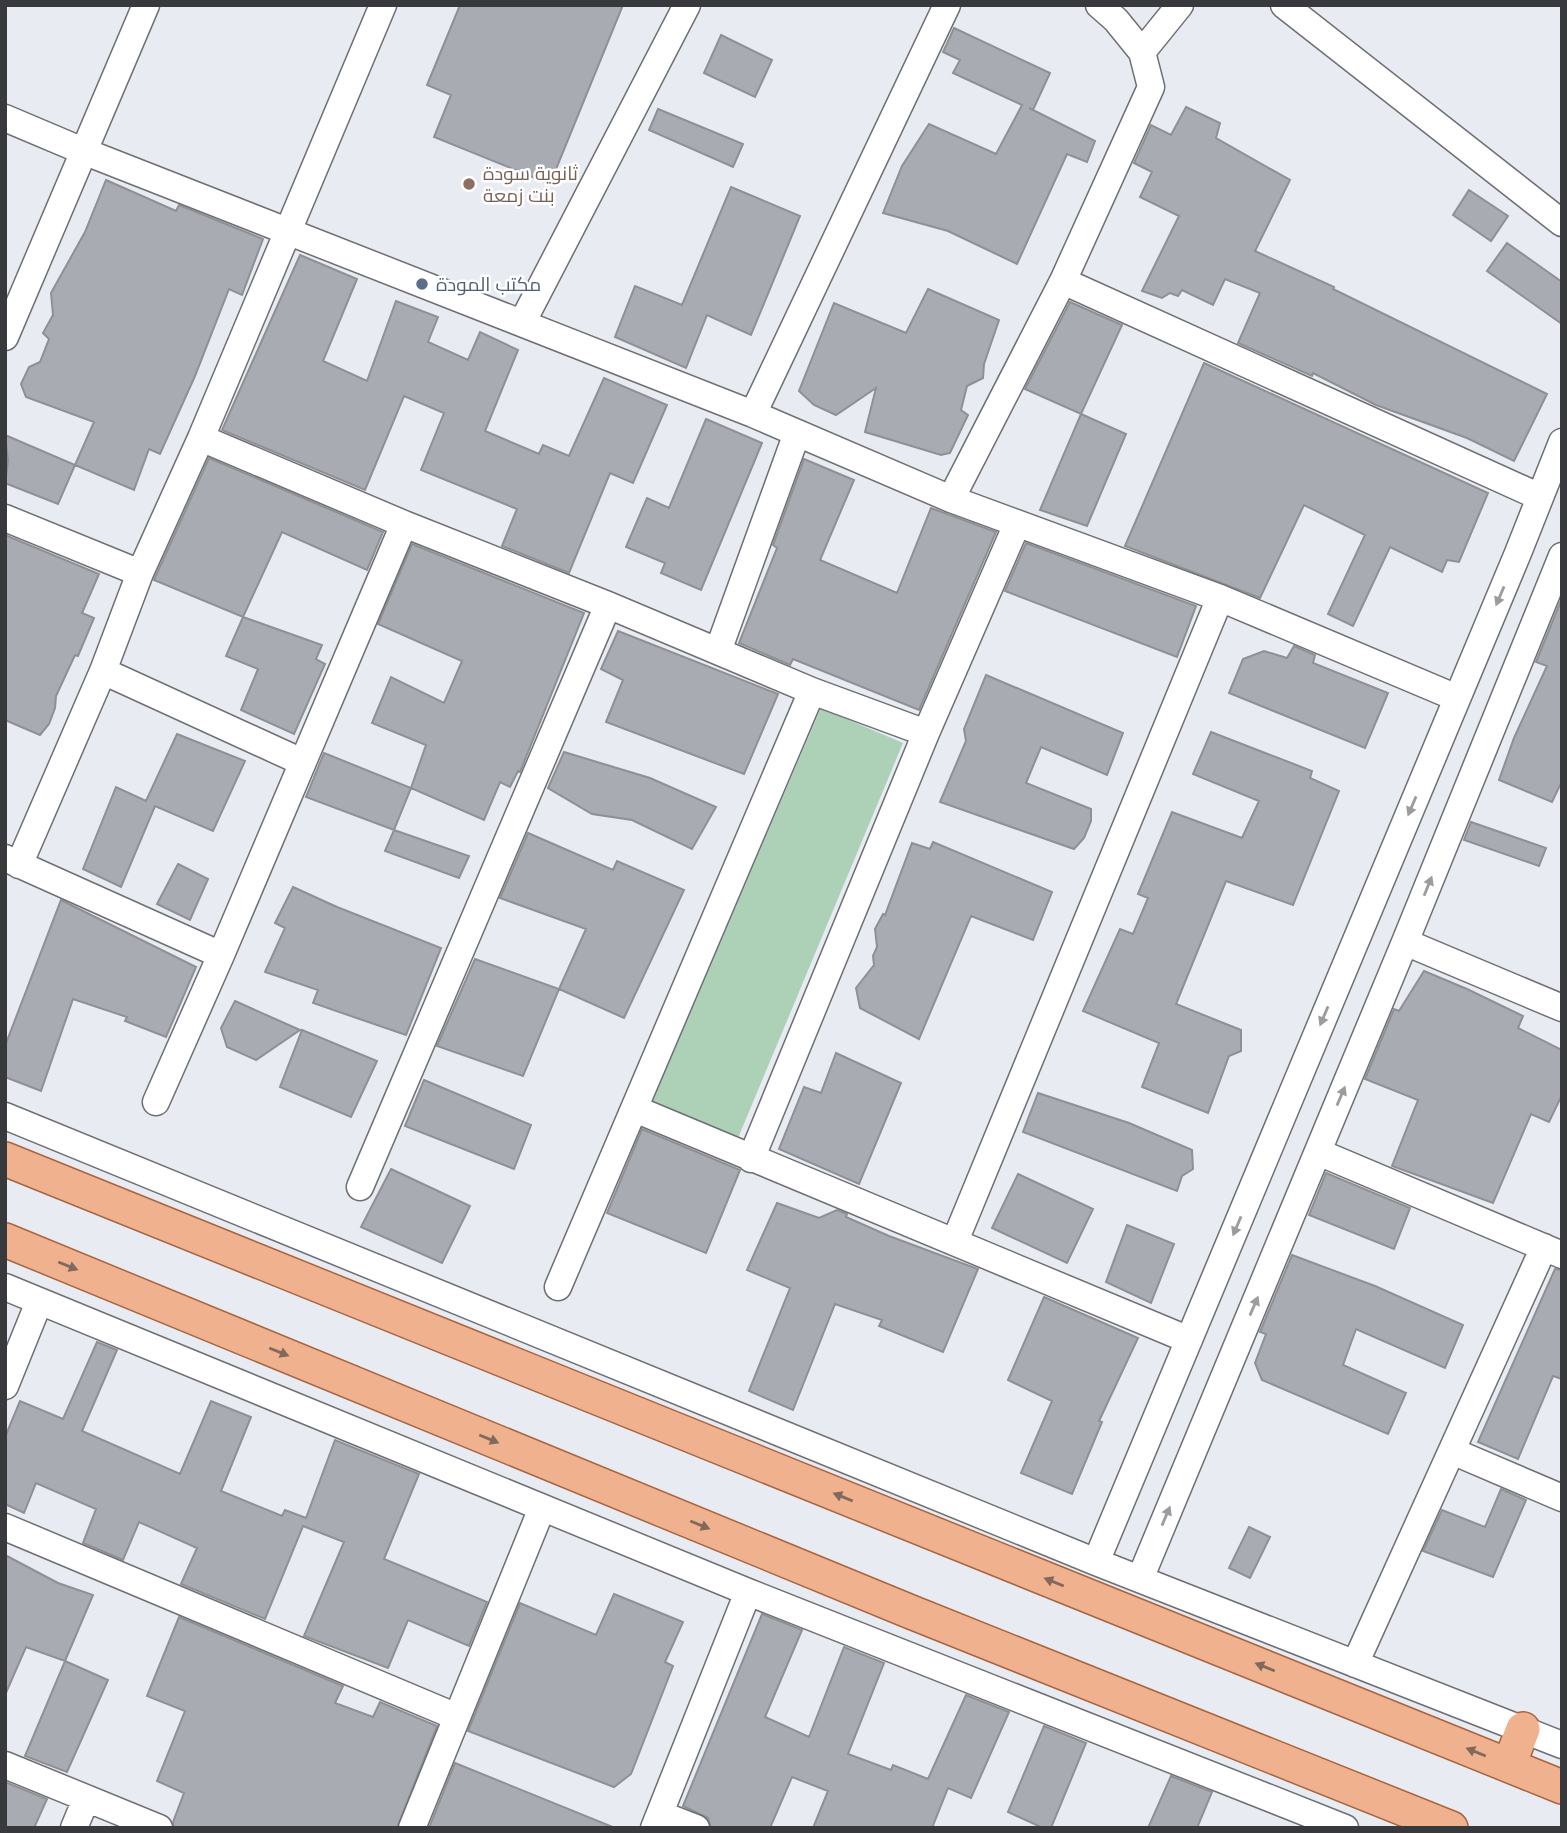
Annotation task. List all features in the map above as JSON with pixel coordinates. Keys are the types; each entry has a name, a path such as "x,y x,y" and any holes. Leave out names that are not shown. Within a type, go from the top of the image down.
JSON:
{"main road":[{"path":"5,1159 1562,1787"},
{"path":"5,1240 911,1612 1451,1828"},
{"path":"1509,1765 1523,1729"}],"street":[{"path":"5,337 146,5"},
{"path":"221,955 12,861 103,671 141,573 201,438 383,5"},
{"path":"522,323 687,5"},
{"path":"753,414 947,5"},
{"path":"951,499 1063,281 1151,87 1142,52 1116,20 1099,5"},
{"path":"1142,52 1180,5"},
{"path":"1284,5 1562,223"},
{"path":"5,118 753,414 951,499 1220,598 1457,698"},
{"path":"1063,281 1539,497"},
{"path":"718,651 797,433"},
{"path":"201,438 812,691 926,733"},
{"path":"1096,1562 1562,442"},
{"path":"5,518 141,573"},
{"path":"156,1102 404,524"},
{"path":"751,1159 926,733 1017,524"},
{"path":"1140,1579 1560,566 1518,553"},
{"path":"956,1241 1220,598"},
{"path":"360,1187 608,605"},
{"path":"103,671 302,762"},
{"path":"558,1287 812,691"},
{"path":"1405,942 1562,1008"},
{"path":"635,1109 1189,1340"},
{"path":"5,1116 1096,1562 1562,1745"},
{"path":"1318,1152 1553,1251 1451,1451 1355,1664"},
{"path":"5,1287 748,1592 1345,1828"},
{"path":"5,1386 39,1302"},
{"path":"1451,1451 1562,1497"},
{"path":"412,1828 542,1508"},
{"path":"5,1527 457,1717"},
{"path":"696,1828 657,1821 748,1592"},
{"path":"5,1765 159,1828"},
{"path":"74,1828 86,1799"}],"green space":[{"path":"821,708 903,743 738,1138 651,1102"}],"building":[{"path":"460,5 623,5 550,184 434,137 451,95 427,85"},
{"path":"954,28 1050,73 1033,110 1095,141 1087,162 1067,154 1017,264 948,231 883,213 902,166 929,124 996,154 1022,105 953,73 960,60 943,52"},
{"path":"721,35 772,60 755,97 704,73"},
{"path":"1186,107 1220,123 1216,138 1290,180 1255,251 1334,287 1333,289 1547,394 1514,461 1467,438 1376,405 1313,373 1312,376 1238,343 1260,293 1225,279 1213,305 1182,290 1178,296 1170,293 1162,298 1142,291 1179,216 1140,197 1152,172 1134,163 1151,125 1171,135"},
{"path":"658,109 743,144 733,167 649,130"},
{"path":"106,180 176,211 179,205 263,239 242,295 229,289 195,376 160,454 149,449 134,490 75,465 94,422 26,397 21,384 29,367 40,362 49,339 43,333 53,315 51,293 85,232"},
{"path":"731,187 800,216 751,335 707,315 686,368 615,337 635,286 682,305"},
{"path":"1469,190 1508,216 1491,241 1453,215"},
{"path":"1507,243 1562,282 1562,324 1487,271"},
{"path":"300,255 357,279 323,361 367,381 396,301 438,317 428,342 468,360 480,332 518,350 485,431 539,454 543,445 569,456 604,378 667,405 633,483 610,473 569,573 502,546 517,509 421,470 444,413 404,396 365,490 222,430"},
{"path":"928,289 999,320 984,364 983,378 967,386 961,410 968,415 950,453 941,455 865,432 876,388 836,415 814,405 799,391 834,303 906,333"},
{"path":"1070,302 1122,325 1081,414 1025,389"},
{"path":"1204,363 1488,493 1459,562 1447,560 1442,572 1390,547 1353,626 1328,614 1365,535 1304,505 1260,598 1125,546"},
{"path":"1081,414 1126,434 1087,526 1040,510"},
{"path":"706,419 762,443 701,590 661,573 665,563 626,547 647,498 669,508"},
{"path":"5,435 75,465 58,504 5,483 8,461"},
{"path":"209,458 383,532 367,570 282,532 243,617 154,580"},
{"path":"804,459 854,480 820,560 897,593 931,508 996,532 919,710 793,659 790,665 739,643 777,548 773,545"},
{"path":"5,535 99,574 82,613 94,618 78,656 75,655 56,696 49,724 40,735 5,720"},
{"path":"1026,543 1196,606 1177,657 1005,591"},
{"path":"412,544 584,613 520,772 518,771 510,787 500,782 484,820 411,788 426,745 372,723 391,677 444,703 462,661 378,624"},
{"path":"1562,598 1562,781 1552,802 1499,780 1514,738 1547,666 1536,662"},
{"path":"243,617 322,645 316,659 325,664 294,734 241,710 258,669 226,656"},
{"path":"618,631 778,694 744,774 606,722 623,680 601,669"},
{"path":"1294,646 1315,655 1313,663 1388,693 1365,748 1229,693 1243,659 1264,651 1287,658"},
{"path":"986,675 1123,733 1107,775 1041,747 1026,783 1091,809 1091,821 1084,838 1074,849 940,802 966,741 964,729"},
{"path":"1211,732 1312,771 1310,778 1339,791 1293,905 1226,881 1176,1004 1241,1030 1241,1051 1229,1056 1208,1113 1142,1087 1159,1043 1083,1011 1120,929 1133,934 1148,898 1138,894 1172,812 1242,838 1259,801 1193,774"},
{"path":"177,734 245,761 213,831 155,806 121,887 83,869 116,787 146,801"},
{"path":"564,752 650,778 716,807 692,849 632,820 592,814 548,788"},
{"path":"324,753 411,788 394,830 306,797"},
{"path":"1471,822 1546,848 1539,866 1464,840"},
{"path":"394,830 469,856 459,878 385,851"},
{"path":"528,833 613,870 617,861 684,890 624,1018 559,989 586,929 500,898"},
{"path":"933,842 1052,892 1033,940 971,916 919,1039 860,1008 856,988 874,965 873,956 877,947 875,929 883,914 885,915 912,843 930,849"},
{"path":"178,864 208,879 190,920 157,904"},
{"path":"293,887 441,948 406,1035 313,1003 318,990 265,972 285,928 275,923"},
{"path":"61,900 196,967 166,1037 125,1021 127,1017 73,999 41,1091 5,1077 5,1046"},
{"path":"475,959 559,989 523,1076 437,1046"},
{"path":"1424,971 1523,1016 1518,1028 1562,1050 1562,1095 1549,1122 1531,1114 1493,1203 1392,1166 1418,1100 1365,1079 1394,1009 1399,1011"},
{"path":"235,1001 300,1030 256,1060 227,1047 221,1028"},
{"path":"302,1030 377,1061 351,1117 280,1087"},
{"path":"836,1053 901,1083 859,1184 779,1149 804,1087 821,1093"},
{"path":"424,1080 531,1125 514,1169 405,1126"},
{"path":"1038,1093 1129,1123 1192,1150 1193,1169 1182,1176 1177,1191 1023,1132"},
{"path":"642,1129 740,1170 706,1253 607,1213"},
{"path":"391,1169 470,1206 442,1263 361,1227"},
{"path":"1326,1173 1410,1208 1394,1249 1309,1215"},
{"path":"1018,1174 1093,1209 1067,1263 992,1228"},
{"path":"777,1203 819,1218 837,1210 847,1214 846,1217 889,1236 978,1269 943,1352 879,1326 882,1320 835,1304 793,1410 749,1391 790,1288 747,1270"},
{"path":"1127,1225 1174,1244 1151,1303 1106,1282"},
{"path":"1292,1255 1375,1286 1463,1325 1445,1368 1356,1329 1343,1365 1406,1393 1388,1434 1262,1380 1255,1363 1266,1334 1260,1332"},
{"path":"1555,1269 1562,1270 1562,1379 1553,1376 1518,1459 1478,1442"},
{"path":"1044,1297 1138,1338 1099,1421 1102,1422 1072,1494 1021,1473 1052,1401 1008,1380"},
{"path":"97,1342 117,1350 82,1431 180,1474 211,1401 251,1417 221,1491 282,1516 285,1510 306,1518 335,1440 419,1474 384,1559 487,1602 469,1646 408,1620 388,1668 304,1636 344,1542 303,1526 265,1619 181,1584 197,1548 139,1522 123,1560 83,1543 96,1509 36,1483 24,1513 5,1504 5,1437 20,1401 63,1419"},
{"path":"1501,1489 1526,1500 1493,1577 1423,1551 1442,1510 1485,1527"},
{"path":"1249,1527 1270,1537 1250,1578 1229,1568"},
{"path":"5,1555 58,1583 93,1595 65,1661 26,1647 5,1695"},
{"path":"614,1594 683,1622 665,1662 673,1666 631,1774 614,1787 468,1731 520,1603 596,1635"},
{"path":"762,1614 802,1630 765,1717 809,1737 844,1647 884,1663 848,1754 891,1770 893,1765 928,1779 966,1695 1009,1712 971,1798 948,1788 932,1828 813,1828 828,1791 792,1777 770,1828 711,1828 708,1818 683,1806"},
{"path":"179,1617 343,1686 335,1703 373,1717 380,1702 437,1726 397,1828 174,1828 173,1822 184,1793 157,1781 185,1711 147,1696"},
{"path":"65,1661 108,1680 67,1772 25,1756"},
{"path":"1044,1726 1086,1743 1051,1828 1043,1828 1008,1812"},
{"path":"455,1763 613,1827 429,1828"},
{"path":"1171,1776 1212,1792 1197,1828 1148,1828"},
{"path":"5,1782 47,1799 34,1828 5,1828"}],"place":[{"name":"ثانوية سودة بنت زمعة","path":"469,184"},
{"name":"مكتب المودة","path":"422,284"}]}
